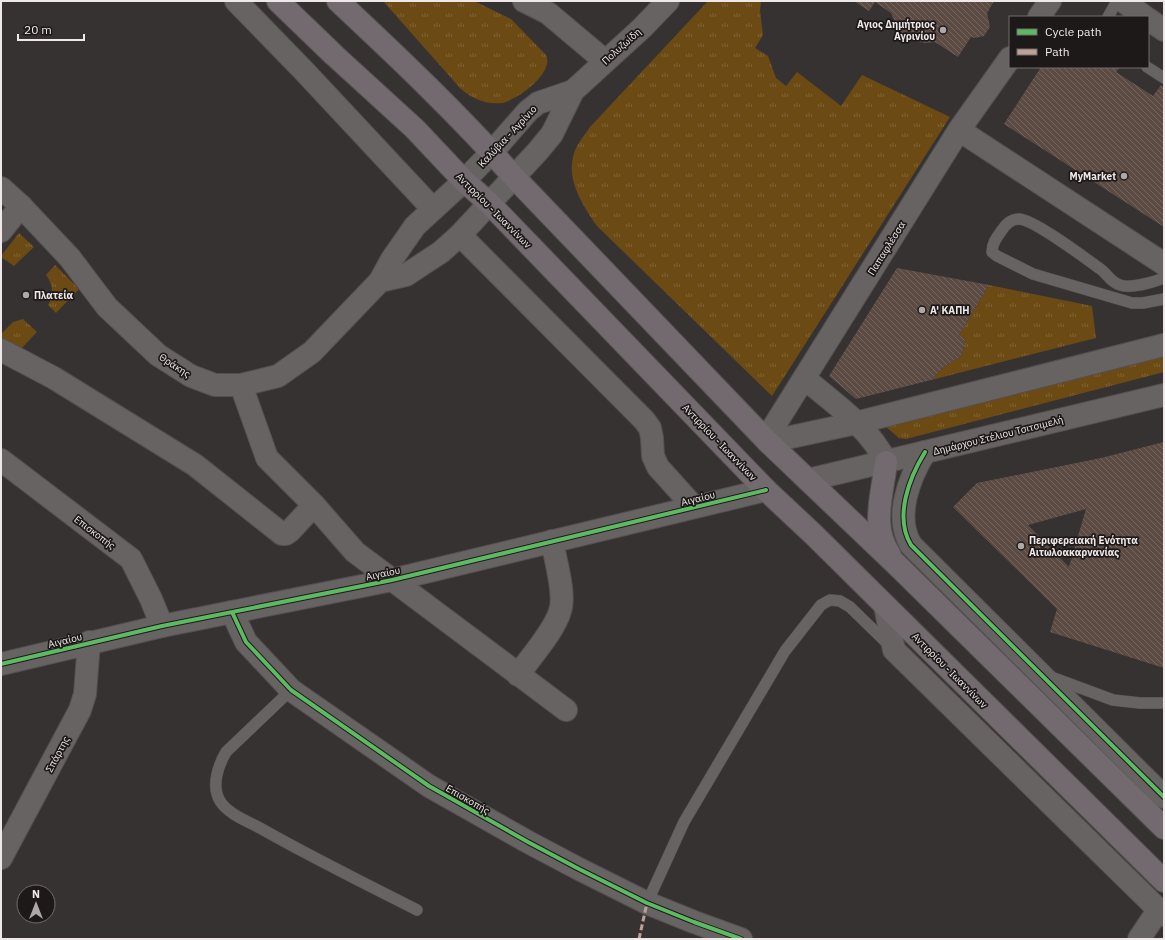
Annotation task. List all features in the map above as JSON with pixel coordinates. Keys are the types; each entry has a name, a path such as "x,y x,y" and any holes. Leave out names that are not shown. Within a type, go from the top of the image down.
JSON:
{"main road":[{"name":"Αντιρρίου - Ιωαννίνων","path":"278,1 334,55 415,129 766,490 813,534 1164,881"},
{"path":"338,1 437,95 767,440 898,566 1164,828"},
{"path":"886,462 880,501 879,521 881,537 898,566"}],"street":[{"path":"236,1 305,72 433,209"},
{"path":"524,1 548,13 605,61"},
{"name":"Πολυζωίδη","path":"573,91 642,28 668,1"},
{"path":"1040,16 1050,1"},
{"path":"1123,1 1144,16"},
{"path":"1149,20 1164,30"},
{"name":"Παπαφλέσσα","path":"767,440 959,130 1009,59"},
{"path":"380,280 406,275 441,252 460,235 552,134 573,91"},
{"name":"Καλύβια - Αγρίνιο","path":"380,280 392,259 415,226 464,181 528,111 538,103 573,91"},
{"path":"959,130 1164,264"},
{"name":"Θράκης","path":"1,188 21,206 70,258 107,307 158,355 191,376 215,385 240,386 278,376 312,352 380,280"},
{"path":"1,232 21,206"},
{"path":"460,235 644,420 650,428 653,456 658,466 694,507"},
{"path":"767,440 856,422 1164,345"},
{"path":"1,350 54,378 195,465 282,534 290,532 314,505"},
{"path":"805,379 856,422 877,445 886,462"},
{"path":"240,386 267,458 314,505 355,552 566,710"},
{"name":"Δημάρχου Στέλιου Τσιτσιμελή","path":"808,480 1164,395"},
{"path":"925,452 912,477 906,498 904,519 907,538 913,546 1039,673 1164,797"},
{"name":"Επισκοπής","path":"1,460 131,559 148,592 162,626"},
{"name":"Αιγαίου","path":"1,664 162,626 392,580 766,490"},
{"path":"518,675 553,626 561,610 562,593 552,541"},
{"path":"885,606 894,650 1162,912 1138,939"},
{"name":"Επισκοπής","path":"232,612 246,642 291,690 429,786 534,846 647,903 741,939"},
{"name":"Σπάρτης","path":"1,858 80,710 85,694 89,642"}],"lane":[{"path":"1109,16 1118,1"},
{"path":"1149,68 1164,78"},
{"path":"1164,278 1143,284 1128,286 1119,285 1111,280 1100,268 1037,226 1024,220 1015,219 1008,223 992,246 992,252 997,256 1033,274 1132,303 1143,303 1164,299"},
{"path":"647,903 688,815 785,651 821,605 830,600 840,601 850,607 894,650"},
{"path":"1039,673 1113,700 1140,703 1164,703"},
{"path":"291,690 226,752 219,765 217,774 216,784 219,800 227,809 275,836 417,910"}],"green space":[{"path":"383,1 474,1 511,19 546,55 547,62 545,70 533,85 509,101 502,103 490,103 479,100 460,88"},
{"path":"708,1 761,1 760,11 763,35 755,48 768,56 776,78 786,86 797,72 841,106 862,75 950,117 772,396 597,226 578,194 572,176 574,153 590,127"},
{"path":"19,233 34,247 14,266 1,256"},
{"path":"55,265 79,289 56,313 48,305 52,289 46,275"},
{"path":"989,285 1092,306 1096,338 935,379 934,377 944,367 961,356 965,339 959,335"},
{"path":"23,319 37,332 18,352 1,342 1,334 13,322"},
{"path":"1164,354 1164,372 906,439 899,438 885,426"}],"building":[{"name":"Αγιος Δημήτριος Αγρινίου","path":"854,1 994,1 987,13 990,27 984,36 975,38 971,37 958,57 935,42 926,43 911,41 901,34 891,13 875,2 869,11"},
{"name":"MyMarket","path":"1040,68 1119,68 1116,72 1153,96 1161,85 1164,87 1164,227 1004,124"},
{"name":"Α' ΚΑΠΗ","path":"897,268 989,285 959,335 965,339 961,356 944,367 934,377 935,379 856,399 829,376"},
{"path":"1164,442 1164,668 1050,632 1057,609 953,507 977,483 1101,458","holes":["1086,509 1069,567 1028,525"]}],"marked path":[{"path":"639,939 647,903"}],"cycle path":[{"path":"925,452 909,485 904,510 906,534 911,545 1164,797"},
{"path":"1,664 162,626 392,580 766,490"},
{"path":"232,612 246,642 291,690 429,786 528,842 647,903 741,939"}],"place":[{"name":"Αγιος Δημήτριος Αγρινίου","path":"943,30"},
{"name":"MyMarket","path":"1124,176"},
{"name":"Πλατεία","path":"26,295"},
{"name":"Α' ΚΑΠΗ","path":"922,310"},
{"name":"Περιφερειακή Ενότητα Αιτωλοακαρνανίας","path":"1021,546"}]}
